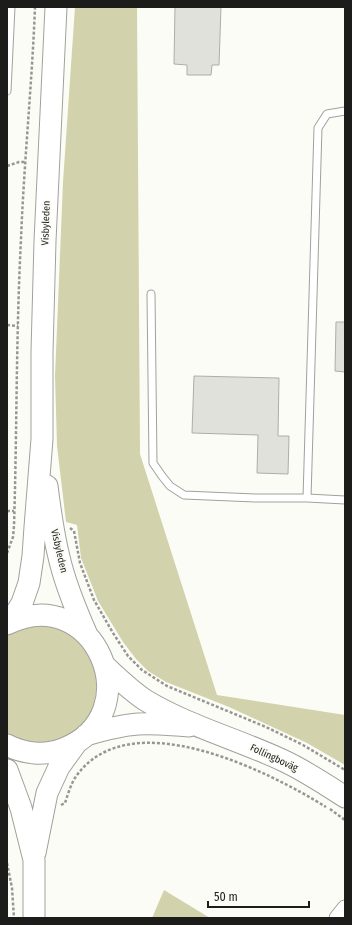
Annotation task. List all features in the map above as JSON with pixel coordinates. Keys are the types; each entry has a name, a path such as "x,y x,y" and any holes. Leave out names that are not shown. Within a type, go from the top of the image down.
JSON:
{"main road":[{"name":"Visbyleden","path":"9,623 22,602 29,583 33,556 44,527 42,352 45,241 56,7"},
{"name":"Visbyleden","path":"44,527 59,557 67,585 87,635"},
{"path":"9,623 35,616 52,617 71,624 87,635 98,650 105,666 108,683 106,699 101,715 92,729 81,738 56,774 47,793 34,860 34,918"},
{"name":"Follingboväg","path":"105,666 130,689 145,700 199,727 232,739 283,761 345,797"},
{"name":"Follingboväg","path":"7,745 21,751 40,753 59,750 81,738 120,726 156,724 199,727"},
{"path":"7,770 21,808 34,860"}],"street":[{"path":"337,918 345,908"}],"lane":[{"path":"7,91 11,7"},
{"path":"307,498 318,128 327,114 345,111"},
{"path":"151,294 153,463 170,486 184,495 345,500"}],"path":[{"path":"7,553 13,537 14,526 21,238 35,7"},
{"path":"7,166 19,162 26,162"},
{"path":"7,325 18,326"},
{"path":"7,511 14,511"},
{"path":"14,526 70,527 74,531 80,562 94,600 128,656 155,680 278,733 303,745 345,770"},
{"path":"44,807 61,806 65,803 76,776 93,759 106,752 130,745 160,744 196,748 244,764 303,793 345,820"},
{"path":"7,863 12,888 14,918"}],"green space":[{"path":"75,7 137,7 140,454 217,695 345,715 345,765 307,743 229,707 166,682 148,671 136,659 123,642 98,601 81,558 77,525 66,522 57,446 55,376 63,182"},
{"path":"38,625 56,628 74,636 87,650 97,676 95,705 91,713 79,728 63,739 44,744 25,743 7,735 7,634"},
{"path":"164,890 210,918 152,918"}],"building":[{"path":"175,7 221,7 219,65 212,65 211,75 187,75 187,65 174,64"},
{"path":"336,322 345,322 345,372 335,371"},
{"path":"194,376 279,378 278,436 289,436 288,474 257,473 258,435 192,433"}]}
